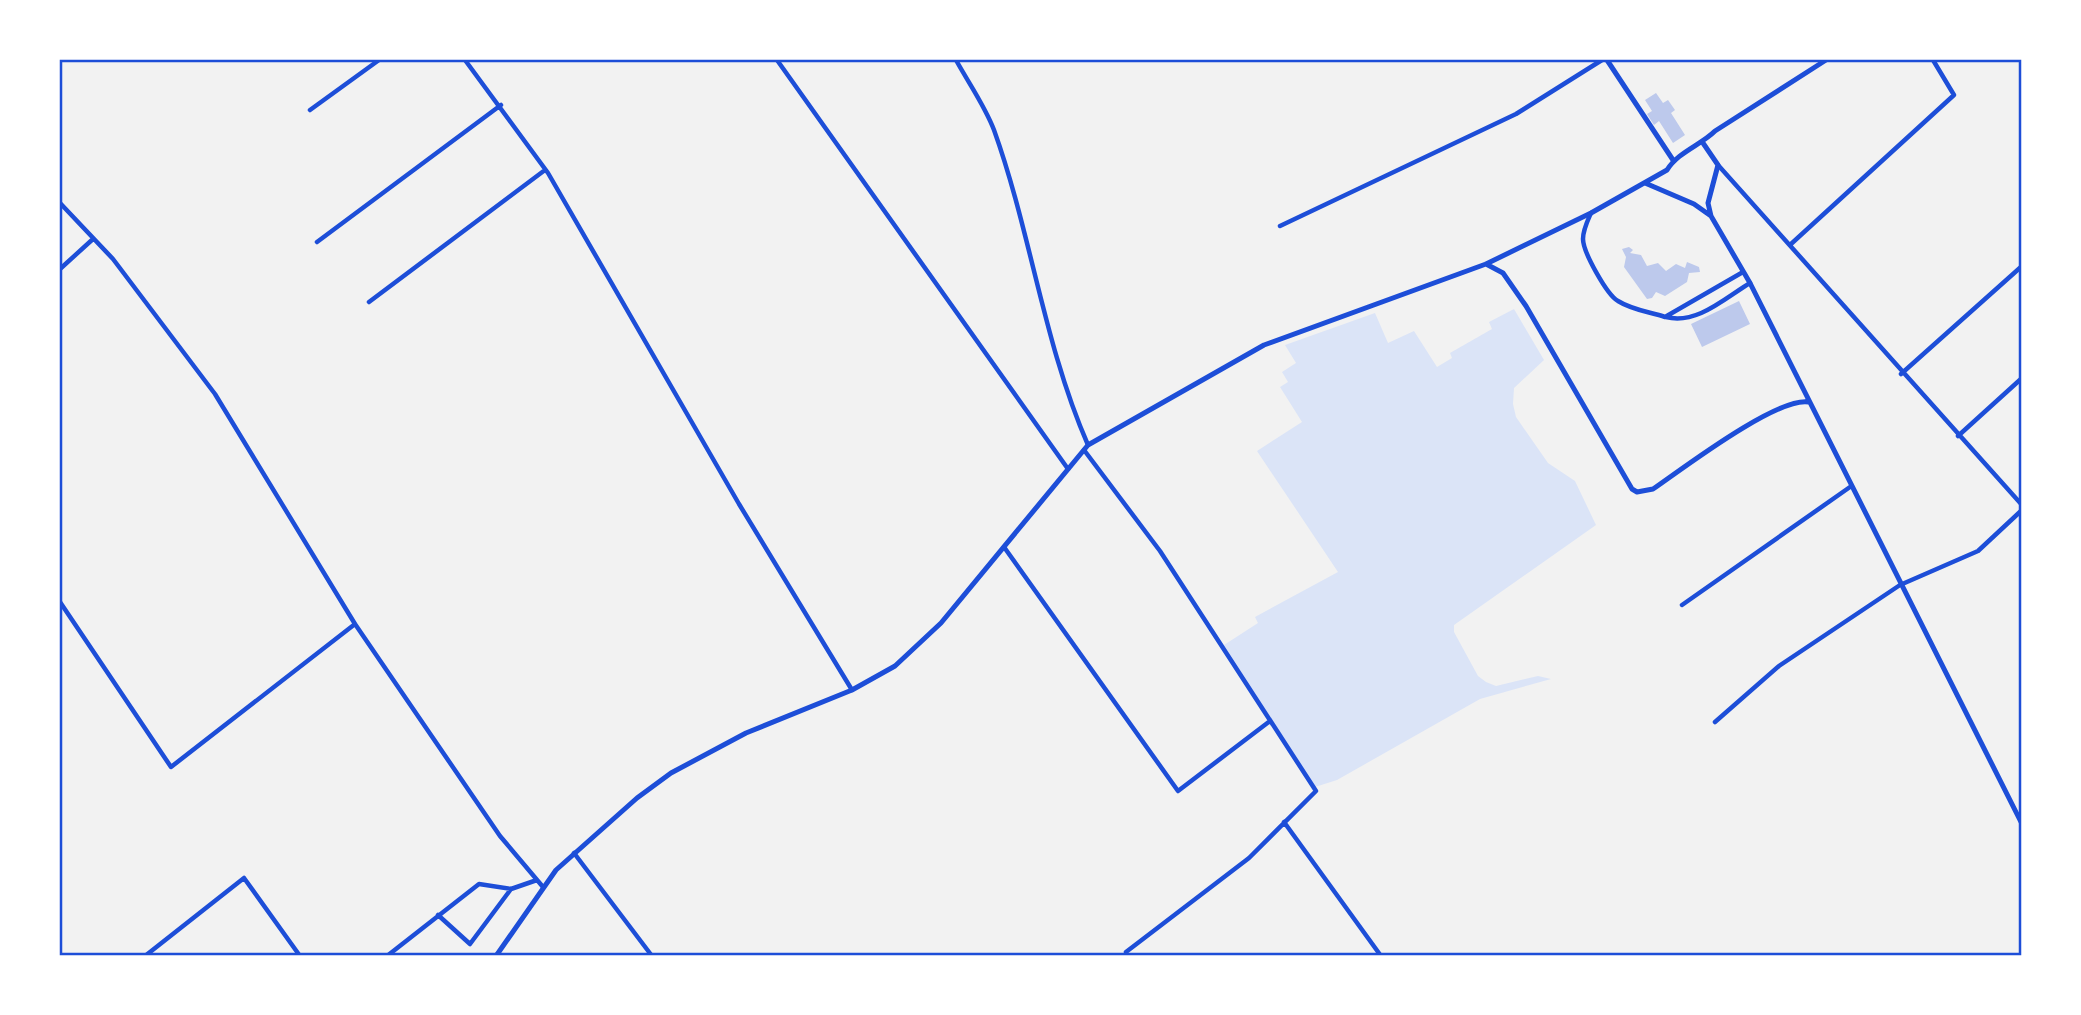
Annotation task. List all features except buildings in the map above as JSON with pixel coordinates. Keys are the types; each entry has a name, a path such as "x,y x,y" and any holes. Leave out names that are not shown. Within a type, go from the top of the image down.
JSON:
{"street":[{"path":"310,110 379,60"},
{"path":"465,60 545,170 739,504 852,690"},
{"path":"777,60 1068,469"},
{"path":"956,60 992,126 1013,188 1072,409 1086,448 1160,551 1315,791 1249,858 1126,952"},
{"path":"1280,226 1516,114 1605,60 1673,160"},
{"path":"496,956 543,887 573,853 628,804 671,773 746,733 852,690 895,666 941,623 1086,448 1160,402 1289,334 1356,313 1486,264 1591,213 1667,170 1673,160 1703,143 1715,131 1826,60"},
{"path":"1791,244 1954,95 1933,60"},
{"path":"317,242 501,106"},
{"path":"1703,143 1718,165 1791,244 2021,508 1978,551 1900,584 1779,666 1715,722"},
{"path":"1718,165 1708,203 1711,216 1750,283 2021,824"},
{"path":"369,302 545,170"},
{"path":"1645,183 1694,204 1711,216"},
{"path":"60,203 113,259 215,394 355,624 500,836 543,887"},
{"path":"1591,213 1583,241 1613,298 1626,306 1676,320 1693,317 1750,283"},
{"path":"60,269 93,239"},
{"path":"1503,272 1506,255"},
{"path":"1486,264 1503,272 1632,489 1637,492 1653,489 1748,425 1794,401 1809,402"},
{"path":"1901,373 2021,266"},
{"path":"1665,317 1743,272"},
{"path":"1958,436 2021,378"},
{"path":"1682,605 1850,486"},
{"path":"1004,547 1178,791 1270,720"},
{"path":"60,601 171,767 355,624"},
{"path":"1284,822 1381,956"},
{"path":"573,853 652,956"},
{"path":"145,956 244,878 300,956"},
{"path":"387,956 480,884 512,889 537,880"},
{"path":"438,915 470,944 512,889"}],"shaded area":[{"path":"1514,309 1544,360 1514,388 1516,417 1548,463 1575,481 1596,525 1454,625 1454,632 1478,676 1486,682 1496,686 1538,676 1551,679 1480,699 1337,780 1315,787 1224,645 1258,623 1255,617 1338,572 1257,451 1302,422 1280,387 1288,382 1282,372 1296,363 1285,345 1375,313 1388,343 1414,331 1437,367 1452,358 1450,353 1492,329 1489,322"}]}
